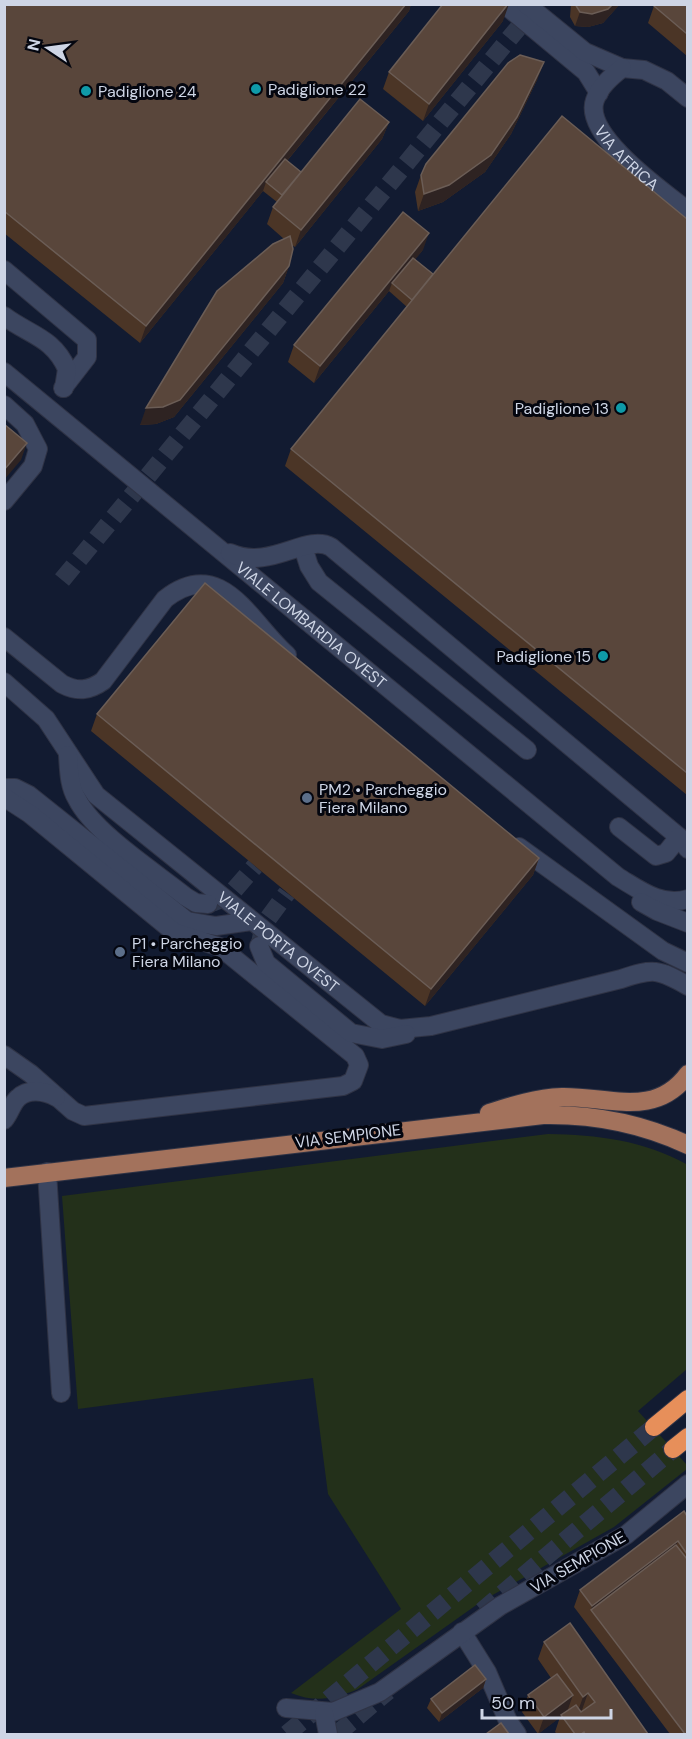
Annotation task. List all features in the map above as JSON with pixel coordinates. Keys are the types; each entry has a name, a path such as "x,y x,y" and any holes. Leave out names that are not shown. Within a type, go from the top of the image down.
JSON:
{"highway":[{"path":"654,1427 687,1399"},
{"path":"673,1449 687,1437"}],"main road":[{"path":"456,1124 523,1101 543,1098 578,1098 631,1103 649,1101 675,1089 687,1074"},
{"name":"VIA SEMPIONE","path":"4,1178 543,1115 579,1115 633,1124 687,1145"}],"street":[{"path":"504,4 586,72 599,93 607,81 622,69"},
{"path":"526,4 585,52 622,69 644,70 667,81 687,98"},
{"name":"VIA AFRICA","path":"599,93 594,101 595,117 619,156 687,211"},
{"path":"4,270 87,340 87,357 63,388 52,396 39,397 30,394"},
{"path":"4,316 38,334 58,354 67,369 63,388"},
{"name":"VIALE LOMBARDIA OVEST","path":"4,372 618,877 647,906 687,923"},
{"path":"4,405 25,424 38,449 33,466 4,501"},
{"path":"219,548 238,557 259,559 314,542 331,547 683,843 656,856 619,827"},
{"path":"303,547 309,566 320,582 527,750"},
{"path":"4,637 62,684 73,690 95,687 103,681 165,599 178,588 194,583 211,584 224,591 244,609 284,652 302,667"},
{"name":"VIALE PORTA OVEST","path":"4,682 46,719 96,795 381,1024 400,1029 431,1026 621,979 644,971 660,971 687,986"},
{"path":"68,753 70,783 76,798 94,824 186,897 196,903 208,904"},
{"path":"4,788 15,788 30,795 187,921 216,926 251,921"},
{"path":"4,797 30,814 174,932 220,947 355,1056 359,1065 353,1081 343,1086 89,1116 78,1114 7,1057"},
{"path":"508,838 545,868 645,938 687,963"},
{"name":"VIALE LOMBARDIA OVEST","path":"618,877 662,901 677,902 687,899"},
{"path":"259,946 266,963 351,1033 382,1039 431,1026"},
{"name":"VIALE PORTA OVEST","path":"621,979 659,981 673,988 687,1001"},
{"path":"4,1120 16,1076 7,1057"},
{"path":"10,1103 34,1092 56,1097"},
{"path":"47,1172 61,1393"},
{"name":"VIA SEMPIONE","path":"324,1713 342,1710 380,1692 500,1606 626,1535 687,1484"},
{"path":"462,1632 487,1672 508,1721 517,1734"},
{"path":"286,1708 324,1713 328,1734"}],"green space":[{"path":"548,1134 620,1140 654,1150 688,1165 687,1369 638,1411 687,1465 687,1469 614,1527 482,1601 358,1689 341,1695 317,1699 291,1693 401,1609 328,1494 313,1378 78,1409 62,1196"}],"building":[{"name":"Padiglione 24","path":"4,4 406,4 146,326 4,211"},
{"path":"443,4 508,4 429,104 389,72"},
{"path":"575,4 613,4 608,9 592,14 580,12"},
{"path":"656,4 687,4 687,34 654,6"},
{"path":"520,55 544,62 517,117 491,155 449,185 424,194 421,175 426,164 508,63"},
{"path":"360,99 389,122 301,230 273,207"},
{"path":"562,116 687,219 687,773 291,449"},
{"path":"285,159 301,172 282,195 266,182"},
{"path":"403,212 429,233 320,366 294,345"},
{"path":"290,236 293,249 289,266 180,400 163,407 146,408 217,291 273,244"},
{"path":"413,258 433,274 412,300 392,283"},
{"path":"4,424 27,443 4,470"},
{"name":"PM2 • Parcheggio Fiera Milano","path":"205,583 539,858 431,989 97,714"},
{"path":"684,1511 687,1516 687,1554 678,1541 592,1606 580,1590"},
{"path":"676,1545 687,1559 687,1734 591,1610"},
{"path":"570,1623 648,1734 585,1734 584,1732 575,1734 561,1715 576,1705 581,1712 595,1702 588,1693 583,1697 544,1642"},
{"path":"475,1665 486,1679 442,1713 431,1699"},
{"path":"557,1674 573,1695 544,1717 528,1695"},
{"path":"501,1723 509,1734 486,1734"}],"tunnel":[{"path":"62,580 533,10"},
{"path":"212,903 229,896 255,866"},
{"path":"260,943 264,924 287,893"},
{"path":"287,1734 654,1427"},
{"path":"482,1611 673,1449"},
{"path":"337,1734 388,1691"}],"place":[{"name":"Padiglione 22","path":"256,89"},
{"name":"Padiglione 24","path":"86,91"},
{"name":"Padiglione 13","path":"621,408"},
{"name":"Padiglione 15","path":"603,656"},
{"name":"PM2 • Parcheggio Fiera Milano","path":"307,798"},
{"name":"P1 • Parcheggio Fiera Milano","path":"120,952"}]}
